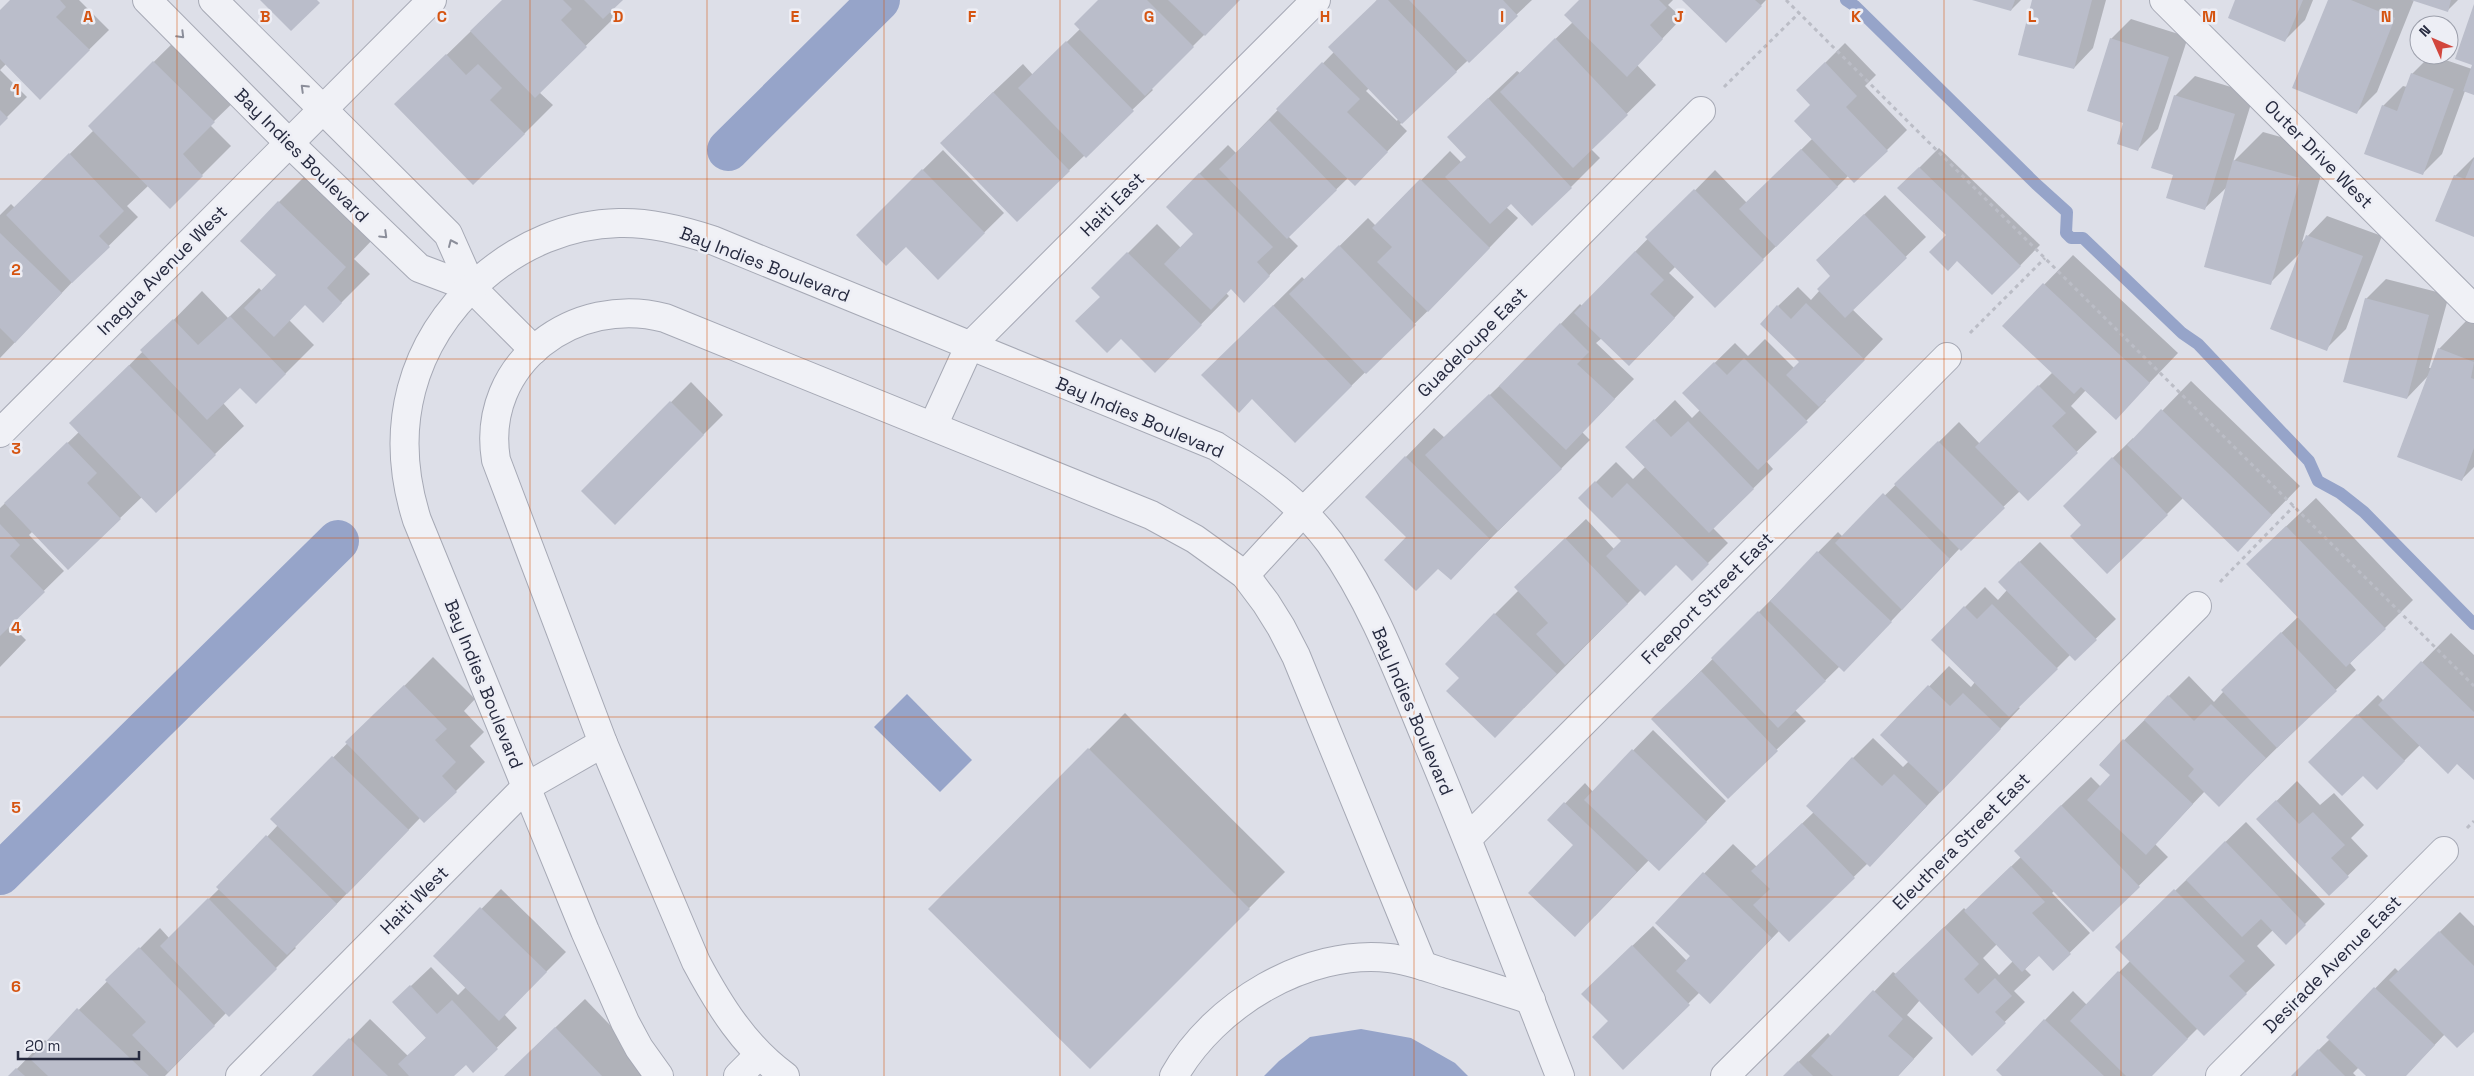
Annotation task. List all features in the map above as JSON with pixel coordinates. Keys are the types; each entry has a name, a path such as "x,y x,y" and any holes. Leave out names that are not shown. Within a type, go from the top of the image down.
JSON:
{"street":[{"name":"Bay Indies Boulevard","path":"147,0 288,142 418,268 472,288"},
{"name":"Bay Indies Boulevard","path":"213,0 324,108 448,234 472,288 534,350"},
{"name":"Inagua Avenue West","path":"0,433 288,142 432,0"},
{"name":"Haiti East","path":"933,426 969,347 1316,0"},
{"name":"Outer Drive West","path":"2164,0 2474,309"},
{"name":"Guadeloupe East","path":"1245,575 1303,512 1701,111"},
{"name":"Bay Indies Boulevard","path":"659,1076 639,1048 612,994 417,520 406,476 404,447 406,420 418,367 432,336 441,322 472,288 498,265 542,240 578,228 602,224 654,224 712,240 969,347 1216,446 1276,486 1303,512 1329,543 1352,577 1384,639 1468,838 1560,1076"},
{"path":"785,1076 759,1055 736,1028 712,993 696,962 603,743 496,460 493,430 498,404 508,382 534,350 568,328 593,318 622,312 650,314 665,318 1151,515 1195,540 1245,575 1266,603 1296,656 1423,966"},
{"name":"Freeport Street East","path":"1468,838 1947,357"},
{"name":"Eleuthera Street East","path":"1725,1076 2197,606"},
{"name":"Haiti West","path":"240,1076 526,787 603,743"},
{"name":"Desirade Avenue East","path":"2220,1076 2444,851"},
{"path":"1174,1076 1181,1064 1213,1025 1231,1009 1281,979 1329,962 1353,958 1391,958 1423,966 1531,1000"},
{"path":"738,1076 759,1055"}],"path":[{"path":"1786,0 2474,686"},
{"path":"1701,111 1799,13"},
{"path":"1947,357 2045,258"},
{"path":"2197,606 2294,506"}],"water":[{"path":"907,694 972,760 940,792 874,727"},
{"path":"1361,1029 1411,1038 1455,1063 1468,1076 1264,1076 1279,1061 1310,1037"}],"building":[{"path":"10,0 60,0 66,7 56,17 90,50 40,100 0,59 0,10"},
{"path":"260,0 317,0 320,3 291,31"},
{"path":"502,0 563,0 572,9 561,20 587,47 535,98 470,31"},
{"path":"584,0 623,0 603,19"},
{"path":"1098,0 1147,0 1194,47 1145,96 1074,24"},
{"path":"1168,0 1240,0 1205,36"},
{"path":"1377,0 1388,0 1457,72 1402,124 1328,47"},
{"path":"1409,0 1503,0 1518,16 1469,63"},
{"path":"1579,0 1659,0 1667,8 1650,25 1663,39 1627,77 1564,15"},
{"path":"1682,0 1755,0 1762,6 1726,43"},
{"path":"1972,0 2015,0 2011,11"},
{"path":"2032,0 2092,0 2074,69 2018,55"},
{"path":"2235,0 2303,0 2285,42 2228,18"},
{"path":"2328,0 2351,0 2395,18 2357,114 2292,88"},
{"path":"2411,0 2451,0 2448,12"},
{"path":"2474,4 2474,95 2463,91 2472,65 2459,60 2459,47"},
{"path":"1555,38 1628,115 1573,168 1500,92"},
{"path":"2110,38 2169,57 2138,151 2117,144 2123,123 2087,111"},
{"path":"1066,41 1134,111 1086,158 1018,88"},
{"path":"446,54 466,75 478,64 502,88 490,100 525,134 473,185 394,104"},
{"path":"153,61 215,122 183,154 203,176 170,209 88,126"},
{"path":"1322,62 1360,99 1347,112 1388,152 1355,186 1276,109"},
{"path":"1825,62 1857,96 1846,107 1888,151 1854,183 1794,121 1810,105 1796,90"},
{"path":"2411,73 2454,89 2423,175 2364,154 2382,105 2397,111"},
{"path":"993,92 1070,171 1017,222 940,143"},
{"path":"2174,95 2235,114 2205,210 2166,198 2173,175 2151,168"},
{"path":"1488,98 1572,188 1532,226 1511,204 1490,224 1445,177 1466,157 1447,137"},
{"path":"0,110 8,118 0,126"},
{"path":"1269,120 1337,190 1287,239 1219,169"},
{"path":"1801,149 1838,187 1776,247 1739,209"},
{"path":"69,153 124,211 99,236 110,247 72,283 6,215"},
{"path":"2474,158 2474,237 2435,221 2454,175 2465,179"},
{"path":"2233,160 2300,178 2271,285 2204,267"},
{"path":"1919,167 2021,266 1992,295 1957,261 1948,271 1929,252 1946,235 1897,188"},
{"path":"922,169 985,233 938,280 906,247 886,266 856,235"},
{"path":"1199,173 1273,247 1257,262 1270,276 1244,303 1231,289 1211,310 1164,264 1193,234 1166,207"},
{"path":"1420,179 1490,248 1428,312 1377,262 1392,247 1372,228"},
{"path":"1694,189 1764,260 1715,308 1645,237"},
{"path":"278,201 346,267 327,288 342,303 323,323 305,305 274,337 244,308 276,275 240,241"},
{"path":"1864,214 1907,258 1845,318 1817,289 1830,276 1816,260"},
{"path":"0,233 62,293 15,343 0,328"},
{"path":"2306,235 2363,256 2327,351 2270,329"},
{"path":"1339,245 1416,325 1366,374 1289,294"},
{"path":"1635,251 1664,280 1650,294 1675,318 1629,366 1574,313"},
{"path":"1127,252 1202,325 1155,373 1121,339 1107,353 1075,321 1100,297 1091,288"},
{"path":"2043,283 2150,383 2116,420 2081,387 2074,394 2002,326"},
{"path":"2365,298 2429,315 2407,399 2343,382"},
{"path":"1806,303 1865,360 1819,407 1786,375 1799,362 1760,324 1777,305 1791,319"},
{"path":"1273,305 1352,386 1295,443 1252,399 1239,413 1201,375"},
{"path":"230,316 286,374 256,404 240,388 207,420 140,350 173,319 198,345"},
{"path":"1560,323 1589,352 1577,364 1615,399 1566,450 1499,386"},
{"path":"2438,348 2474,362 2471,378 2474,379 2474,448 2462,481 2397,457"},
{"path":"1744,358 1808,422 1758,470 1682,393 1714,362 1727,375"},
{"path":"129,365 216,455 156,513 69,423"},
{"path":"2038,385 2066,413 2052,426 2078,453 2028,501 1975,447"},
{"path":"1489,394 1562,469 1498,531 1425,455"},
{"path":"670,401 704,435 615,525 581,491"},
{"path":"2161,409 2272,515 2238,552 2127,445"},
{"path":"1654,419 1671,437 1688,421 1754,489 1709,533 1625,447"},
{"path":"1938,441 2005,508 1961,551 1894,484"},
{"path":"67,442 97,473 87,483 121,519 68,570 4,503"},
{"path":"1405,456 1490,539 1451,580 1438,569 1416,591 1384,560 1406,537 1365,497"},
{"path":"2112,457 2168,515 2107,574 2070,536 2081,525 2063,506"},
{"path":"1595,481 1612,498 1627,483 1709,564 1692,581 1676,565 1645,596 1606,556 1621,541 1578,498"},
{"path":"1883,493 1950,559 1902,610 1835,543"},
{"path":"0,524 20,545 10,556 45,592 0,636"},
{"path":"2286,526 2386,629 2346,667 2246,564"},
{"path":"1565,538 1628,604 1565,665 1536,634 1548,623 1514,587"},
{"path":"1817,551 1892,622 1844,672 1770,601"},
{"path":"2019,561 2097,640 2075,661 1998,582"},
{"path":"1992,604 2058,669 2009,717 1931,640 1964,606 1977,619"},
{"path":"1758,611 1826,681 1778,728 1711,658"},
{"path":"1494,613 1557,674 1495,738 1446,691 1459,678 1445,664"},
{"path":"2281,632 2337,691 2277,748 2221,690"},
{"path":"2421,661 2474,712 2474,780 2457,764 2448,774 2378,705"},
{"path":"1701,671 1778,751 1728,799 1651,719"},
{"path":"404,685 447,729 435,740 456,762 442,776 457,792 424,823 345,742"},
{"path":"1928,685 1950,706 1963,693 2001,729 1940,793 1880,735"},
{"path":"2168,695 2194,721 2211,704 2266,758 2219,807 2188,776 2194,769 2144,720"},
{"path":"2357,714 2405,761 2377,790 2363,776 2342,796 2308,762"},
{"path":"2123,739 2193,804 2146,855 2087,800 2110,775 2099,765"},
{"path":"1088,748 1250,909 1090,1069 928,909"},
{"path":"1632,749 1707,822 1659,871 1584,800"},
{"path":"332,756 409,830 347,894 270,819"},
{"path":"1852,757 1882,786 1894,774 1927,806 1870,867 1806,806"},
{"path":"2276,800 2299,824 2313,812 2345,845 2331,858 2349,877 2329,896 2256,819"},
{"path":"1564,802 1637,872 1575,937 1528,893 1573,845 1547,820"},
{"path":"2061,805 2140,887 2093,932 2014,851"},
{"path":"1802,823 1855,878 1789,942 1753,905 1770,889 1751,871"},
{"path":"266,835 337,904 287,955 216,887"},
{"path":"2225,841 2306,925 2286,945 2261,919 2242,937 2186,880"},
{"path":"2011,866 2045,902 2032,913 2071,954 2053,971 2039,956 2022,972 1964,911"},
{"path":"1703,872 1772,938 1710,1004 1676,971 1690,956 1655,923"},
{"path":"2174,889 2245,961 2229,976 2247,994 2204,1036 2115,947"},
{"path":"208,898 277,969 229,1017 160,946"},
{"path":"480,907 547,972 499,1021 433,956"},
{"path":"1944,927 1979,964 1964,979 1978,994 1995,978 2012,996 1995,1012 2006,1023 1972,1056 1894,975"},
{"path":"2439,931 2474,966 2474,1032 2457,1048 2389,980"},
{"path":"1632,945 1690,1005 1623,1070 1592,1037 1608,1021 1581,994"},
{"path":"139,947 215,1026 168,1072 132,1035 146,1022 105,980"},
{"path":"2118,971 2188,1039 2152,1076 2126,1076 2070,1021"},
{"path":"410,985 437,1014 452,1000 498,1049 473,1073 466,1065 454,1076 409,1076 398,1064 426,1038 392,1002"},
{"path":"2374,987 2435,1045 2406,1076 2366,1076 2326,1037"},
{"path":"1873,990 1903,1019 1888,1036 1914,1059 1898,1076 1833,1076 1811,1056"},
{"path":"77,1008 149,1076 48,1076 30,1059"},
{"path":"2044,1019 2104,1076 2002,1076 1996,1070"},
{"path":"555,1027 602,1076 504,1076"},
{"path":"349,1038 388,1076 312,1076"},
{"path":"2318,1049 2345,1076 2291,1076"},
{"path":"1798,1061 1813,1076 1783,1076"},
{"path":"16,1068 25,1076 8,1076"}],"waterway":[{"path":"728,150 879,0"},
{"path":"1846,0 1855,6 2036,184 2067,212 2066,233 2071,238 2083,238 2182,333 2198,344 2309,461 2318,481 2340,493 2364,512 2474,624"},
{"path":"0,874 338,541"}]}
